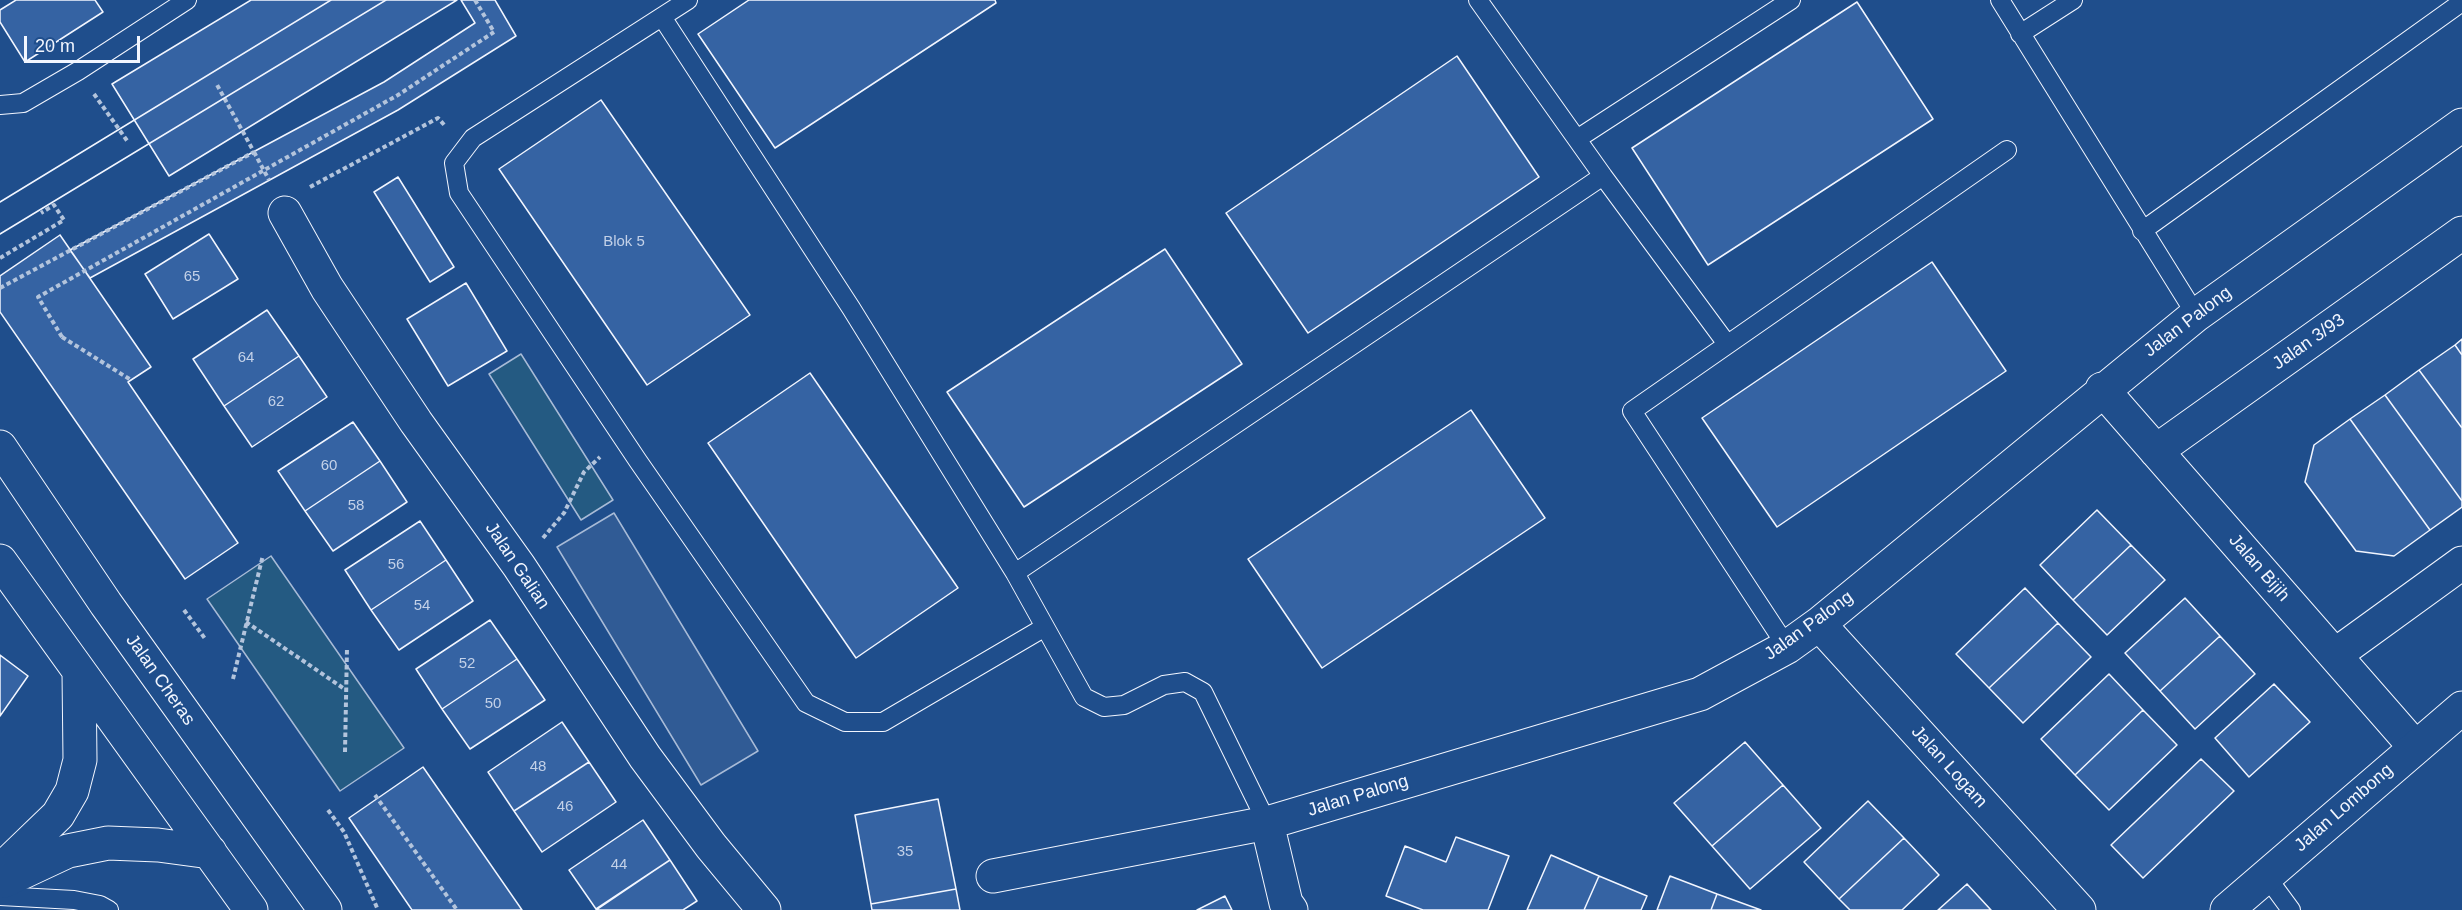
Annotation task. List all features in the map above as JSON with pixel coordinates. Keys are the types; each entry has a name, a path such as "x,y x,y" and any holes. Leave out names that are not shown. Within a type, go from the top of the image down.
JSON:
{"street":[{"name":"Jalan Palong","path":"993,876 1267,823 1700,694 1787,647 1819,624 2196,315 2462,125"},
{"name":"Jalan Galian","path":"293,202 334,298 416,422 519,566 645,757 711,846 764,910"},
{"name":"Jalan 3/93","path":"2156,451 2462,233"},
{"name":"Jalan Bijih","path":"2103,389 2415,747"},
{"name":"Jalan Cheras","path":"0,447 106,604 325,910"},
{"path":"0,561 78,673 251,910"},
{"path":"2335,655 2462,563"},
{"name":"Jalan Logam","path":"1819,624 2079,910"},
{"path":"0,871 58,815 72,791 80,760 78,673"},
{"name":"Jalan Lombong","path":"2228,910 2462,708"},
{"path":"1267,823 1286,903 1291,910"},
{"path":"0,883 68,851 108,843 158,845 210,852"}],"lane":[{"path":"0,105 23,103 78,71 187,0"},
{"path":"688,0 473,138 454,163 459,193 622,437 806,703 845,722 883,722 1045,627"},
{"path":"1478,0 1603,176 1727,344"},
{"path":"1577,140 1791,0"},
{"path":"2000,0 2196,315"},
{"path":"2020,34 2073,0"},
{"path":"2142,231 2462,2"},
{"path":"662,17 851,308 1015,573 1084,697 1104,706 1124,705 1164,685 1185,682 1203,692 1267,823"},
{"path":"1787,647 1632,411 2007,150"},
{"path":"1015,573 1603,176"},
{"path":"2266,876 2291,910"},
{"path":"0,896 74,900 100,905 109,910"}],"path":[{"path":"131,380 62,337 38,297 398,95 494,32 475,0"},
{"path":"78,71 128,142"},
{"path":"0,288 254,152 216,83"},
{"path":"293,202 438,118 464,150"},
{"path":"0,258 64,220 54,206 40,213"},
{"path":"519,566 564,513 584,472 622,437"},
{"path":"233,679 262,555"},
{"path":"184,610 206,640"},
{"path":"246,622 346,690"},
{"path":"345,752 347,648"},
{"path":"375,795 457,910"},
{"path":"328,810 344,832 378,910"}],"shaded area":[{"path":"521,354 613,500 581,520 489,374"},
{"path":"614,513 758,751 701,785 557,547"},
{"path":"271,556 404,748 340,791 207,599"}],"building":[{"path":"16,0 95,0 103,12 25,62 0,22 0,10"},
{"path":"251,0 457,0 169,176 112,84"},
{"path":"461,0 495,0 516,36 398,110 90,278 70,250 384,82 475,23"},
{"path":"749,0 995,0 996,3 775,148 698,34"},
{"path":"1857,2 1933,119 1708,265 1632,148"},
{"path":"1457,56 1539,177 1308,333 1226,213"},
{"path":"601,100 750,315 647,385 499,169"},
{"path":"398,177 454,267 430,282 374,192"},
{"path":"209,234 238,279 173,319 145,274"},
{"path":"60,235 151,367 128,382 238,543 185,579 0,312 0,276"},
{"path":"1165,249 1242,364 1024,507 947,392"},
{"path":"1932,262 2006,371 1777,527 1702,418"},
{"path":"466,283 507,351 448,386 407,319"},
{"path":"267,310 299,356 224,406 193,359"},
{"path":"2462,339 2462,355 2455,345"},
{"path":"2455,345 2462,355 2462,428 2419,370"},
{"path":"299,356 327,397 252,447 224,406"},
{"path":"2419,370 2462,428 2462,501 2385,395"},
{"path":"810,373 958,588 856,658 708,443"},
{"path":"2385,395 2462,501 2462,507 2430,530 2350,419"},
{"path":"1471,410 1545,518 1322,668 1248,559"},
{"path":"2350,419 2430,530 2394,556 2356,551 2305,482 2314,445"},
{"path":"353,422 380,461 305,511 278,471"},
{"path":"380,461 407,502 333,551 305,511"},
{"path":"2097,510 2131,545 2073,600 2040,565"},
{"path":"420,521 446,560 371,610 345,570"},
{"path":"2131,545 2165,580 2107,635 2073,600"},
{"path":"446,560 473,601 399,650 371,610"},
{"path":"2025,588 2058,623 1989,688 1956,654"},
{"path":"2185,598 2220,636 2160,691 2125,653"},
{"path":"490,620 517,659 442,709 416,669"},
{"path":"2058,623 2091,657 2023,723 1989,688"},
{"path":"2220,636 2255,674 2195,729 2160,691"},
{"path":"0,655 28,676 0,716"},
{"path":"517,659 545,700 470,749 442,709"},
{"path":"2109,674 2143,710 2075,775 2041,739"},
{"path":"2274,684 2310,722 2249,777 2215,738"},
{"path":"2143,710 2177,745 2109,810 2075,775"},
{"path":"562,722 589,762 514,811 488,772"},
{"path":"1745,742 1783,785 1712,846 1674,803"},
{"path":"2201,759 2234,791 2143,878 2111,845"},
{"path":"589,762 616,802 542,852 514,811"},
{"path":"423,767 522,910 412,910 349,818"},
{"path":"1783,785 1821,828 1750,889 1712,846"},
{"path":"938,799 956,889 871,904 855,815"},
{"path":"1868,801 1904,838 1839,899 1804,862"},
{"path":"643,820 670,860 596,909 569,870"},
{"path":"1456,837 1509,856 1488,910 1423,910 1386,896 1405,846 1446,862"},
{"path":"1904,838 1939,875 1902,910 1850,910 1839,899"},
{"path":"1551,855 1599,876 1584,910 1527,910"},
{"path":"670,860 697,901 683,910 596,910"},
{"path":"1599,876 1647,896 1641,910 1584,910"},
{"path":"1670,876 1717,894 1711,910 1657,910"},
{"path":"1967,884 1991,910 1938,910"},
{"path":"956,889 960,910 872,910 871,904"},
{"path":"1717,894 1761,910 1711,910"},
{"path":"1225,896 1232,910 1197,910"}],"tram line":[{"path":"0,202 331,0"},
{"path":"0,234 386,0"}]}
